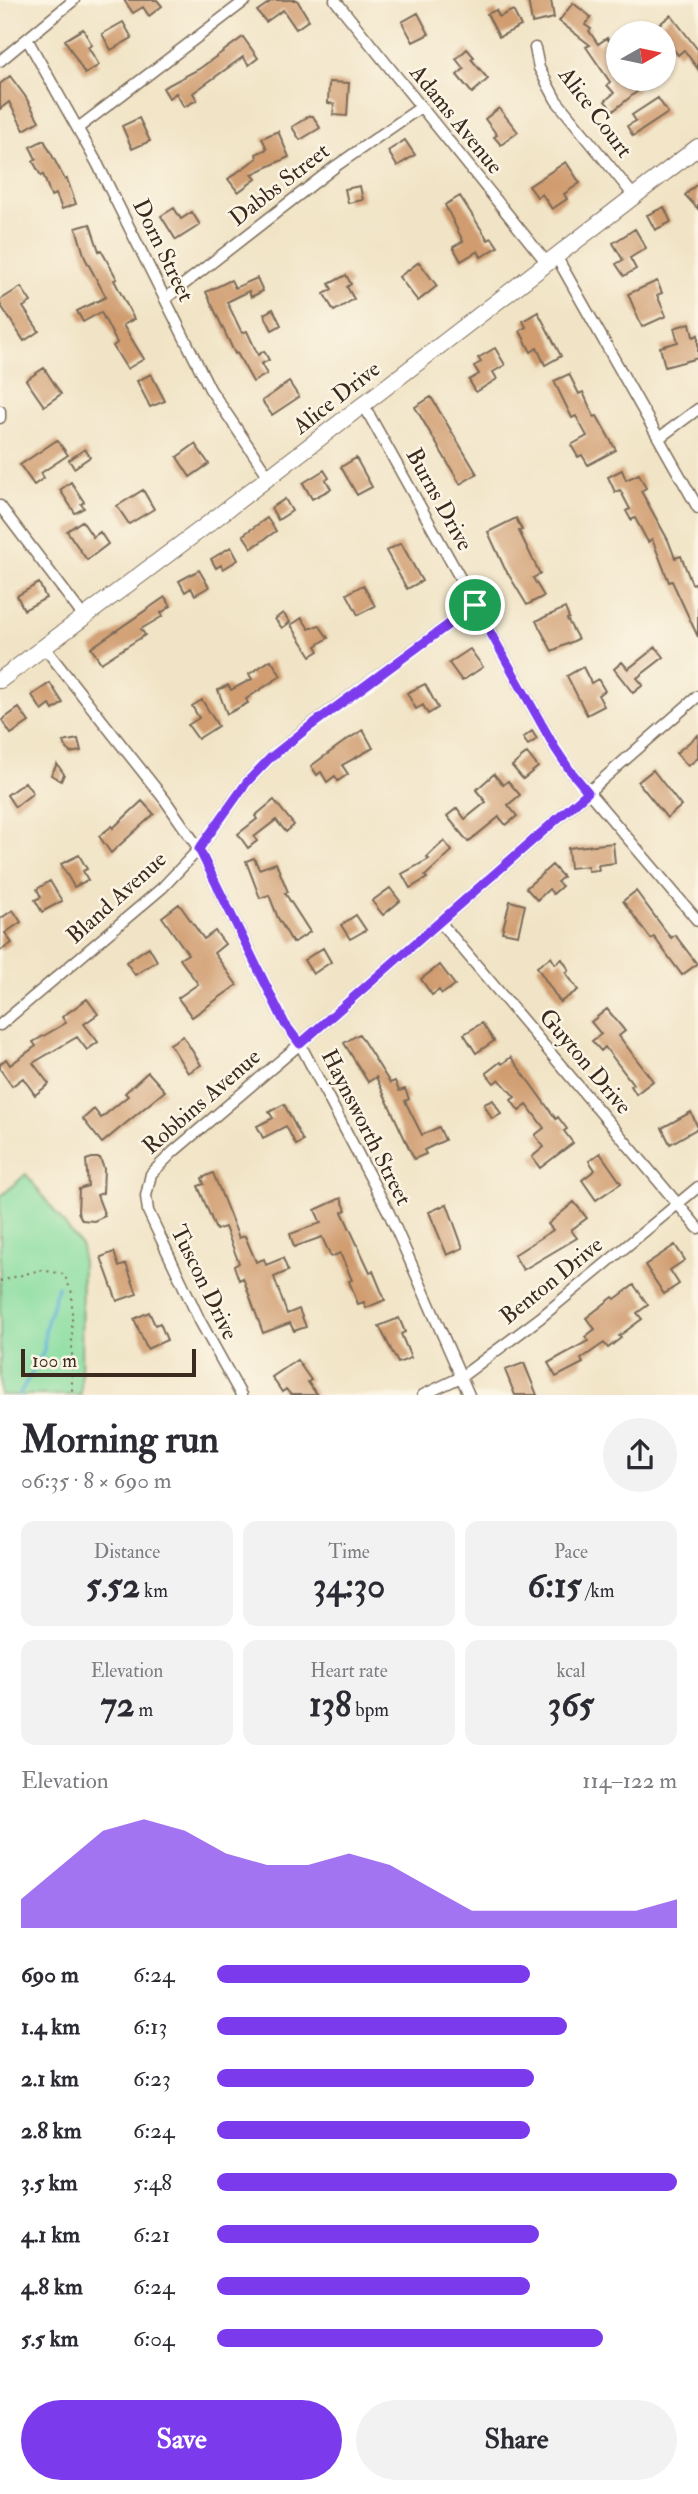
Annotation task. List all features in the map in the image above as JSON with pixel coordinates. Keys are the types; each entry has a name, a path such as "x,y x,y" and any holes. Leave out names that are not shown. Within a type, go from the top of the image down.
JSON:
{"main road":[{"name":"Alice Drive","path":"0,680 698,147"}],"street":[{"path":"0,61 73,0"},
{"path":"78,128 246,0"},
{"name":"Adams Avenue","path":"335,0 421,107 551,260 659,438 698,508"},
{"name":"Dorn Street","path":"27,39 78,128 211,389 269,477"},
{"name":"Alice Court","path":"535,48 539,68 556,100 634,196"},
{"name":"Dabbs Street","path":"165,299 336,166 421,107"},
{"name":"Burns Drive","path":"363,404 555,748 588,792 698,921"},
{"path":"659,438 698,409"},
{"path":"0,411 0,418"},
{"path":"0,506 84,617"},
{"name":"Bland Avenue","path":"0,1025 162,888 199,849 247,782 270,758 475,605"},
{"name":"Haynsworth Street","path":"44,647 165,800 199,849 285,1024 300,1044 389,1213 469,1395"},
{"name":"Robbins Avenue","path":"148,1182 151,1174 173,1152 698,696"},
{"name":"Guyton Drive","path":"440,922 698,1228"},
{"name":"Tuscon Drive","path":"148,1182 148,1211 200,1321 241,1395"},
{"name":"Benton Drive","path":"423,1395 461,1377 540,1318 698,1187"}],"path":[{"path":"0,1281 40,1270 64,1274 72,1293 72,1395"}],"green space":[{"path":"26,1174 82,1247 81,1395 0,1395 0,1197"}],"building":[{"path":"124,0 157,0 162,6 149,16 143,7 133,13"},
{"path":"273,0 297,0 309,20 296,29 283,10 266,22 257,11"},
{"path":"528,0 551,0 554,18 532,23"},
{"path":"573,3 591,17 585,25 591,29 589,31 598,44 606,39 606,76 586,47 590,45 559,21"},
{"path":"496,10 499,17 513,10 521,26 499,37 487,14"},
{"path":"418,13 429,34 413,42 402,22"},
{"path":"671,15 676,21 664,21"},
{"path":"676,21 698,50 698,69 684,50 678,55"},
{"path":"123,22 132,38 111,50 102,34"},
{"path":"83,29 92,45 88,47 99,65 85,74 65,40"},
{"path":"243,37 258,58 249,65 243,57 193,93 197,100 184,107 176,93 169,98 163,88 199,69"},
{"path":"467,49 474,57 471,59 488,79 472,93 457,75 464,69 456,59"},
{"path":"10,76 39,121 24,130 9,102 0,109 0,84"},
{"path":"329,82 349,83 347,116 333,115 334,104 328,103"},
{"path":"612,91 638,91 613,111 605,101 614,93"},
{"path":"658,98 668,113 633,136 627,126 636,121 632,115"},
{"path":"499,108 518,132 501,145 485,119"},
{"path":"313,116 320,128 300,140 292,127"},
{"path":"139,118 150,141 132,149 122,126"},
{"path":"278,131 289,157 252,174 256,179 238,192 228,179 257,158 256,154 267,149 262,138"},
{"path":"44,140 65,180 67,179 76,204 62,209 56,194 51,196 43,174 41,176 33,161 36,159 30,147"},
{"path":"405,140 415,155 397,166 388,151"},
{"path":"566,162 580,183 564,194 567,199 552,209 542,194 537,197 529,186"},
{"path":"698,183 698,209 685,195"},
{"path":"360,186 363,200 348,203 345,189"},
{"path":"460,196 488,240 492,238 498,247 481,257 478,251 461,261 453,247 463,241 445,205"},
{"path":"664,207 671,222 655,230 647,215"},
{"path":"174,208 181,219 192,212 200,225 176,240 161,216"},
{"path":"90,224 99,251 101,250 117,279 114,280 134,319 123,325 144,359 127,369 113,346 117,343 101,312 83,322 77,311 106,297 85,258 76,228"},
{"path":"635,229 646,248 630,258 636,269 624,276 616,264 623,260 613,243"},
{"path":"419,262 437,286 418,301 399,277"},
{"path":"346,275 351,284 347,287 354,299 334,311 324,294 332,289 329,284"},
{"path":"257,278 263,291 251,297 249,291 227,302 242,333 247,331 258,355 264,351 269,360 261,364 267,374 253,382 237,353 235,354 206,292 231,280 235,288"},
{"path":"657,281 662,293 657,295 666,316 642,327 628,294"},
{"path":"21,287 31,302 23,307 39,331 24,341 0,304 0,300"},
{"path":"273,309 281,325 272,330 264,314"},
{"path":"538,312 561,356 545,365 537,348 531,352 520,331 526,327 523,321"},
{"path":"690,323 693,337 698,335 698,358 665,367 660,347 678,342 674,328"},
{"path":"495,348 505,365 493,372 497,379 476,392 469,380 479,374 474,366 481,362 478,358"},
{"path":"44,368 61,394 44,406 26,380"},
{"path":"151,374 165,401 150,407 137,381"},
{"path":"569,374 579,394 583,392 594,417 597,416 616,450 588,465 582,455 578,457 571,445 587,436 576,416 572,418 554,381"},
{"path":"289,382 299,397 272,415 262,401"},
{"path":"431,397 477,474 460,484 415,407"},
{"path":"57,440 68,455 41,473 44,478 34,485 20,465"},
{"path":"195,444 209,464 190,477 177,457"},
{"path":"85,449 90,457 74,468 69,460"},
{"path":"356,458 372,487 357,495 341,467"},
{"path":"324,470 331,489 312,499 303,483"},
{"path":"622,470 626,480 639,474 646,488 641,491 675,558 681,556 692,584 695,583 698,589 698,637 672,581 669,582 652,539 648,542 635,518 631,520 626,511 630,509 620,490 615,492 608,477"},
{"path":"71,482 84,502 81,504 84,508 75,513 60,490"},
{"path":"143,490 154,509 129,524 117,506"},
{"path":"285,499 292,511 278,520 271,508"},
{"path":"267,518 276,531 252,548 243,535"},
{"path":"516,518 522,530 519,531 540,574 533,578 544,596 527,605 504,567 488,532"},
{"path":"82,521 93,537 100,532 108,544 87,560 67,531"},
{"path":"401,543 422,581 407,589 386,551"},
{"path":"231,547 238,560 223,569 221,565 216,568 211,559"},
{"path":"199,570 209,587 195,595 191,588 185,592 179,581"},
{"path":"39,583 46,598 24,610 17,596"},
{"path":"363,585 375,606 358,615 347,594"},
{"path":"165,597 171,606 161,613 163,616 141,629 145,635 101,663 91,648"},
{"path":"565,608 569,618 567,619 578,639 552,651 536,621"},
{"path":"283,613 290,622 282,628 275,619"},
{"path":"302,618 309,629 319,625 328,638 316,646 319,651 311,656 291,625"},
{"path":"656,647 664,657 637,678 643,685 633,693 614,669 622,662 628,669"},
{"path":"470,649 483,667 462,681 449,663"},
{"path":"271,660 281,676 246,699 248,703 227,714 218,690 228,685 231,690 252,679 249,674"},
{"path":"583,667 591,683 598,679 605,691 598,695 604,706 587,715 567,676"},
{"path":"50,683 63,703 53,710 50,705 42,711 32,695"},
{"path":"425,684 438,708 428,714 423,705 416,709 407,693"},
{"path":"202,700 218,726 198,739 188,725 199,718 192,706"},
{"path":"19,708 29,722 11,734 2,720"},
{"path":"363,730 373,748 342,765 348,774 338,781 335,776 327,782 321,772 317,775 311,766"},
{"path":"532,731 537,739 528,745 523,738"},
{"path":"698,735 698,758 688,766 676,753"},
{"path":"78,739 81,751 70,753 63,742"},
{"path":"527,753 538,767 523,779 512,766"},
{"path":"57,764 64,774 61,781 51,775"},
{"path":"653,770 681,806 667,818 638,782"},
{"path":"494,774 503,785 508,781 520,795 508,805 517,816 506,825 499,817 468,842 447,816 457,808 465,819 486,802 476,790"},
{"path":"25,782 33,793 15,807 7,795"},
{"path":"274,800 294,825 286,832 276,820 254,837 257,841 248,848 238,834 257,819 255,816"},
{"path":"142,801 154,814 111,853 99,836 112,826 113,828"},
{"path":"444,841 452,851 425,876 427,878 410,888 402,874 429,859 427,857"},
{"path":"613,843 615,863 598,865 599,870 588,871 588,866 570,868 568,848"},
{"path":"79,855 87,869 83,871 88,880 74,887 61,864"},
{"path":"254,858 259,869 276,863 288,892 285,893 310,932 293,943 278,918 269,895 260,898 246,861"},
{"path":"552,865 563,877 557,882 562,886 553,894 549,889 537,900 526,888"},
{"path":"50,881 62,901 42,912 35,900 41,897 37,889"},
{"path":"390,888 400,901 383,915 372,901"},
{"path":"636,891 671,938 675,935 697,964 682,975 623,901"},
{"path":"510,901 525,905 518,935 502,932"},
{"path":"179,904 204,939 215,931 225,944 214,953 237,985 192,1017 178,998 198,984 180,959 188,954 162,917"},
{"path":"13,910 21,922 5,933 12,943 0,951 0,919"},
{"path":"356,915 366,930 350,939 341,925"},
{"path":"149,947 157,961 135,975 126,962"},
{"path":"323,948 331,962 313,974 304,960"},
{"path":"551,957 555,964 562,959 569,970 566,973 578,990 560,1002 537,967"},
{"path":"440,965 455,985 442,994 439,990 432,995 421,979"},
{"path":"87,999 98,1014 84,1024 98,1042 87,1050 77,1037 33,1063 49,1084 35,1095 23,1078 12,1086 0,1069 0,1064 6,1059 10,1065 36,1046 33,1042 66,1023 62,1017"},
{"path":"607,1009 625,1031 619,1036 653,1081 636,1094 631,1086 633,1084 605,1047 601,1051 592,1041 601,1034 591,1022"},
{"path":"482,1023 494,1041 476,1053 464,1034"},
{"path":"359,1034 390,1083 395,1081 399,1091 405,1089 409,1099 405,1101 422,1135 439,1127 445,1140 424,1150 426,1154 414,1159 376,1077 368,1082 344,1043"},
{"path":"183,1036 201,1065 188,1073 170,1044"},
{"path":"511,1057 556,1119 558,1117 567,1129 564,1131 573,1143 540,1168 532,1157 544,1147 535,1135 544,1128 527,1105 519,1111 511,1100 515,1097 499,1079 494,1083 486,1073"},
{"path":"148,1072 165,1091 102,1143 83,1119 94,1109 101,1118 128,1096 125,1093"},
{"path":"493,1100 501,1114 492,1119 484,1104"},
{"path":"284,1104 303,1141 296,1145 286,1126 263,1138 257,1126 273,1118 269,1112"},
{"path":"691,1112 698,1128 670,1144 662,1128"},
{"path":"600,1153 621,1183 596,1200 582,1180 595,1170 589,1161"},
{"path":"100,1158 104,1169 103,1193 97,1195 105,1216 94,1221 82,1220 78,1212 79,1189 88,1186 86,1160"},
{"path":"213,1173 239,1238 245,1236 256,1262 264,1259 266,1265 283,1258 288,1271 274,1277 287,1314 299,1309 306,1327 294,1331 290,1323 263,1333 243,1278 239,1280 234,1266 239,1263 225,1227 216,1230 198,1186 204,1184 202,1178"},
{"path":"341,1198 346,1210 342,1212 385,1300 366,1308 364,1302 358,1304 349,1281 352,1280 340,1253 331,1257 322,1237 294,1247 290,1234 321,1223 315,1210"},
{"path":"574,1202 587,1218 571,1230 577,1238 523,1270 514,1255 553,1230 548,1224"},
{"path":"447,1204 463,1248 447,1255 429,1212"},
{"path":"675,1245 685,1260 670,1270 679,1284 664,1294 645,1265"},
{"path":"114,1252 119,1267 126,1264 137,1294 117,1301 101,1257"},
{"path":"634,1285 648,1305 637,1313 642,1319 608,1348 604,1343 581,1359 583,1363 556,1377 548,1363 588,1341 585,1337 595,1329 586,1318"},
{"path":"149,1312 155,1325 160,1323 167,1340 147,1349 134,1319"},
{"path":"399,1318 405,1332 401,1334 411,1358 398,1363 379,1326"},
{"path":"297,1360 311,1380 308,1382 317,1395 291,1395 286,1389 282,1392 272,1377"},
{"path":"524,1363 537,1395 515,1395 505,1370"}],"waterway":[{"path":"19,1395 44,1351 45,1329 58,1286"}],"route":[{"path":"475,605 555,748 588,792 300,1044 285,1024 199,849 247,782 270,758 475,605"}]}
